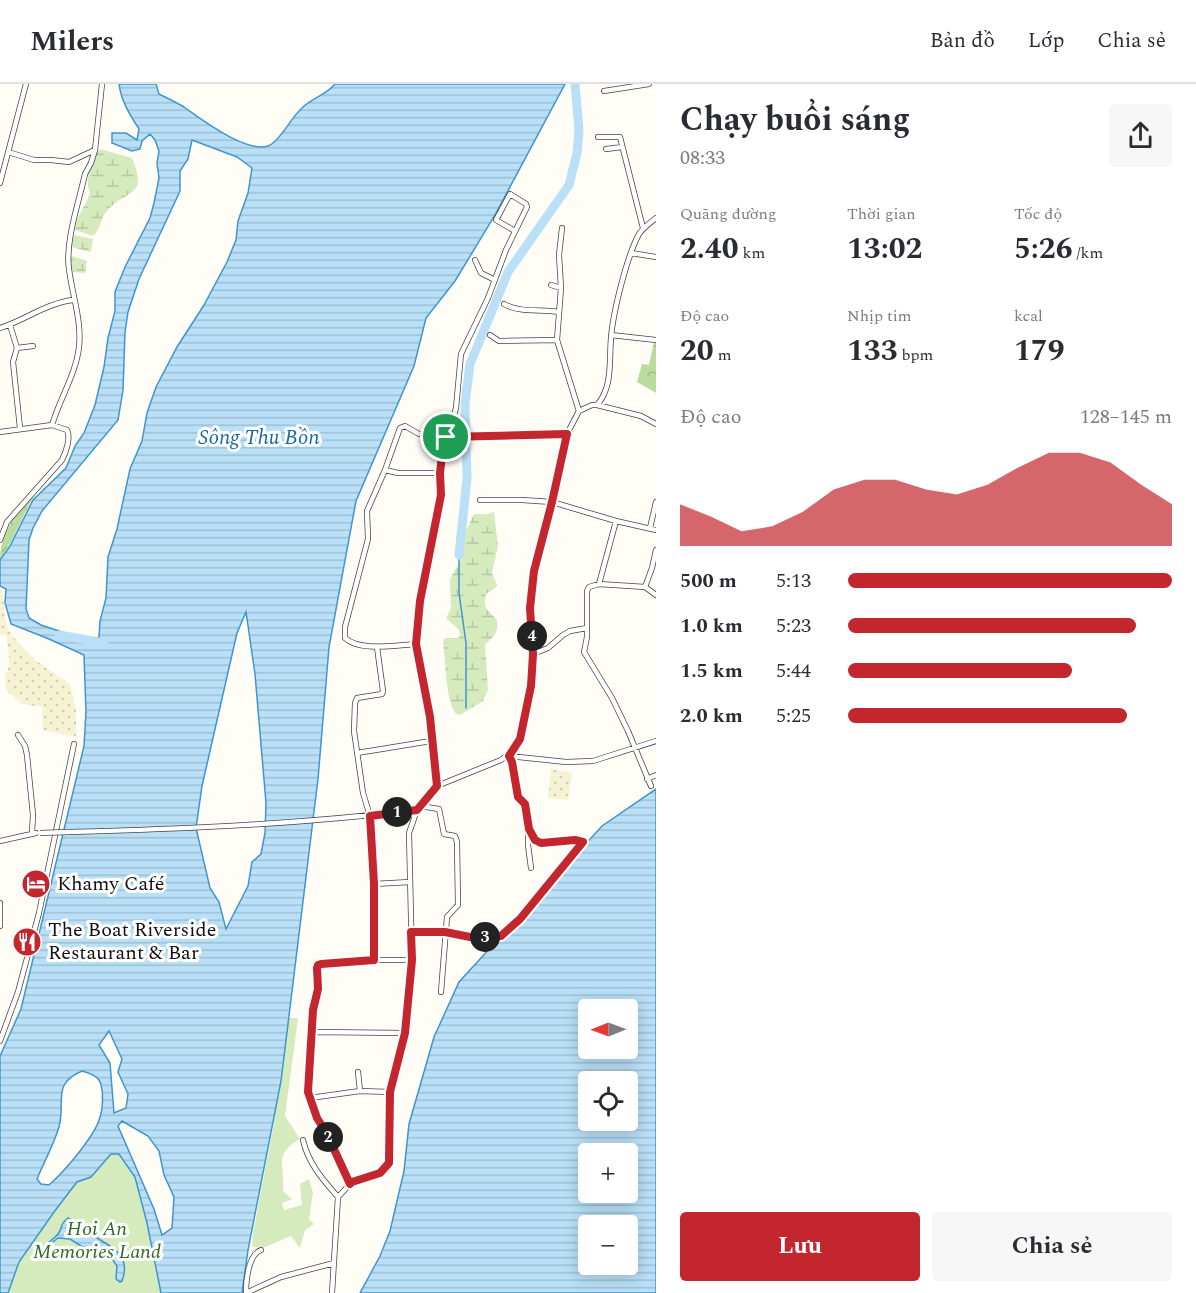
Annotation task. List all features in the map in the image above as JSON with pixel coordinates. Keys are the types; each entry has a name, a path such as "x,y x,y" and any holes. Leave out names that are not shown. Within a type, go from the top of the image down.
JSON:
{"street":[{"path":"0,183 26,84"},
{"path":"52,424 58,404 75,371 79,345 68,268 71,237 85,174 95,150 102,84"},
{"path":"604,91 649,84"},
{"path":"598,137 620,137 643,228"},
{"path":"606,149 622,147"},
{"path":"8,152 34,160 74,162 95,150"},
{"path":"437,786 430,717 416,644 420,601 441,495 440,473 446,437 450,432 456,408 460,354 527,207 510,194 496,220 515,231"},
{"path":"597,405 604,397 608,387 611,335 631,253 643,228 656,218"},
{"path":"562,228 559,255 561,288 556,340 579,411"},
{"path":"631,253 656,257"},
{"path":"475,260 481,273 495,280"},
{"path":"551,285 561,288"},
{"path":"0,328 58,302 73,300"},
{"path":"504,304 515,310 539,309 559,312"},
{"path":"10,325 17,348 13,358 20,428"},
{"path":"490,335 499,341 556,340"},
{"path":"611,335 656,340"},
{"path":"17,348 33,346"},
{"path":"509,756 520,739 527,711 533,654 530,608 534,571 567,434 579,411 592,405 641,417 656,424"},
{"path":"0,432 52,424 69,433 65,453 49,476 7,522 0,540"},
{"path":"416,644 377,647 351,643 345,638 345,627 368,539 367,511 401,426 409,427 419,434 446,437 567,434"},
{"path":"385,470 405,474 440,473"},
{"path":"480,500 552,502 616,522 653,529 656,502"},
{"path":"599,584 616,522"},
{"path":"645,587 656,550"},
{"path":"651,786 612,698 585,656 587,589 599,584 645,587 656,596"},
{"path":"533,654 548,648 570,631 587,628"},
{"path":"374,960 374,884 370,816 363,793 354,731 356,700 360,696 382,694 383,691 377,647"},
{"path":"18,735 25,746 27,755 33,834"},
{"path":"357,753 431,741"},
{"path":"332,1293 338,1197 352,1182 380,1173 389,1163 390,1092 405,1033 412,960 409,833 418,808 437,786 509,756 566,762 593,761 656,741"},
{"path":"0,1041 18,992 39,914 74,744"},
{"path":"509,756 518,797 525,804 531,868"},
{"path":"647,779 656,775"},
{"path":"0,841 40,833 198,828 370,816 418,808 438,809 444,834 455,836 457,842 458,905 448,915 441,992"},
{"path":"411,932 445,932 470,937 497,937 503,934 520,919 583,842 575,840 541,843 535,840 529,829"},
{"path":"374,884 410,882"},
{"path":"0,903 0,926"},
{"path":"350,1184 317,1118 308,1089 313,1010 318,989 318,965 374,960 412,960"},
{"path":"313,1032 405,1033"},
{"path":"358,1072 360,1091"},
{"path":"310,1098 360,1091 390,1092"},
{"path":"303,1140 306,1153 315,1168 338,1197"},
{"path":"261,1250 256,1252 252,1259 246,1293 281,1277 334,1263"}],"shaded area":[{"path":"0,588 9,631 35,660 70,684 76,709 76,737 43,730 42,707 22,704 6,690 5,678 9,655 6,635 0,635"},
{"path":"551,769 572,773 568,800 548,798"}],"green space":[{"path":"100,149 132,158 138,180 137,187 114,204 105,214 98,231 93,236 75,230 77,220 90,193 88,182 90,170"},
{"path":"74,235 93,239 91,252 72,247"},
{"path":"72,256 87,261 85,273 71,272 70,258"},
{"path":"656,341 656,393 637,382 642,364 649,365"},
{"path":"36,490 0,559 7,530 17,513"},
{"path":"494,512 498,546 492,573 497,585 486,594 485,604 497,620 497,629 495,635 485,645 488,690 483,701 460,715 456,714 450,699 443,642 445,638 458,638 460,635 459,630 446,618 451,608 450,579 461,560 464,535 474,514"},
{"path":"289,1018 298,1018 285,1116 300,1139 283,1155 283,1191 292,1199 282,1203 284,1210 302,1205 300,1184 309,1179 313,1193 309,1219 314,1224 305,1230 300,1248 291,1236 263,1248 252,1247 273,1128"},
{"name":"Hoi An Memories Land","path":"111,1154 119,1154 135,1177 161,1293 8,1293 19,1263 54,1212 77,1182 92,1177"}],"water":[{"name":"Sông Thu Bồn","path":"119,84 156,84 159,94 184,107 214,128 241,142 264,147 277,139 302,108 335,84 565,84 495,215 455,281 426,318 414,366 356,501 329,647 318,779 281,1081 248,1250 242,1293 161,1293 135,1177 119,1154 111,1154 91,1177 77,1182 19,1262 8,1293 0,1293 0,1056 21,1009 84,746 86,712 84,655 11,624 5,603 6,589 0,586 0,560 10,546 33,500 66,468 75,446 84,433 95,405 104,367 115,311 115,292 150,218 154,203 159,178 157,163 159,151 155,140 150,134 142,141 140,149 132,151 112,143 112,133 126,133 137,140 139,129 126,108","holes":["192,140 237,157 252,168 248,193 238,221 236,240 227,262 156,387 147,413 142,441 130,469 117,529 108,557 106,598 100,621 99,637 89,643 82,643 29,618 26,609 29,540 42,511 118,420 123,390 128,312 139,279 180,191 180,171 188,159","246,612 255,674 266,803 265,833 261,854 252,862 248,886 226,929 219,902 210,888 196,828 202,786 237,633","109,1031 122,1059 118,1072 128,1094 126,1108 114,1113 110,1063 99,1045","82,1071 97,1078 101,1084 101,1113 92,1134 70,1163 49,1185 41,1184 37,1179 59,1127 63,1088 66,1082","122,1121 148,1136 159,1151 164,1175 174,1197 172,1228 162,1235 154,1209 118,1126"]},
{"path":"656,789 656,1293 360,1293 380,1256 390,1231 404,1171 409,1124 434,1037 459,982 602,826"},
{"path":"68,1218 118,1252 124,1264 122,1281 116,1279 117,1266 110,1256 81,1246 70,1239 58,1238 44,1249 58,1234"}],"waterway":[{"path":"459,555 467,478 465,404 470,364 508,272 569,185 577,153 579,130 575,84"},
{"path":"459,555 459,593 466,643 466,708"},
{"path":"59,635 104,643"}],"place":[{"name":"Khamy Café","path":"36,884"},
{"name":"The Boat Riverside Restaurant & Bar","path":"27,942"}],"route":[{"path":"567,434 534,571 530,608 533,654 527,711 520,739 509,756 517,794 520,801 525,804 529,829 535,840 541,843 575,840 583,842 520,919 501,936 470,937 445,932 411,932 412,960 405,1033 390,1092 389,1163 380,1173 350,1184 317,1118 308,1092 313,1010 318,989 317,968 321,964 374,960 374,884 370,816 417,810 437,786 430,717 416,644 420,601 441,495 440,473 443,444 446,437 567,434"}]}
